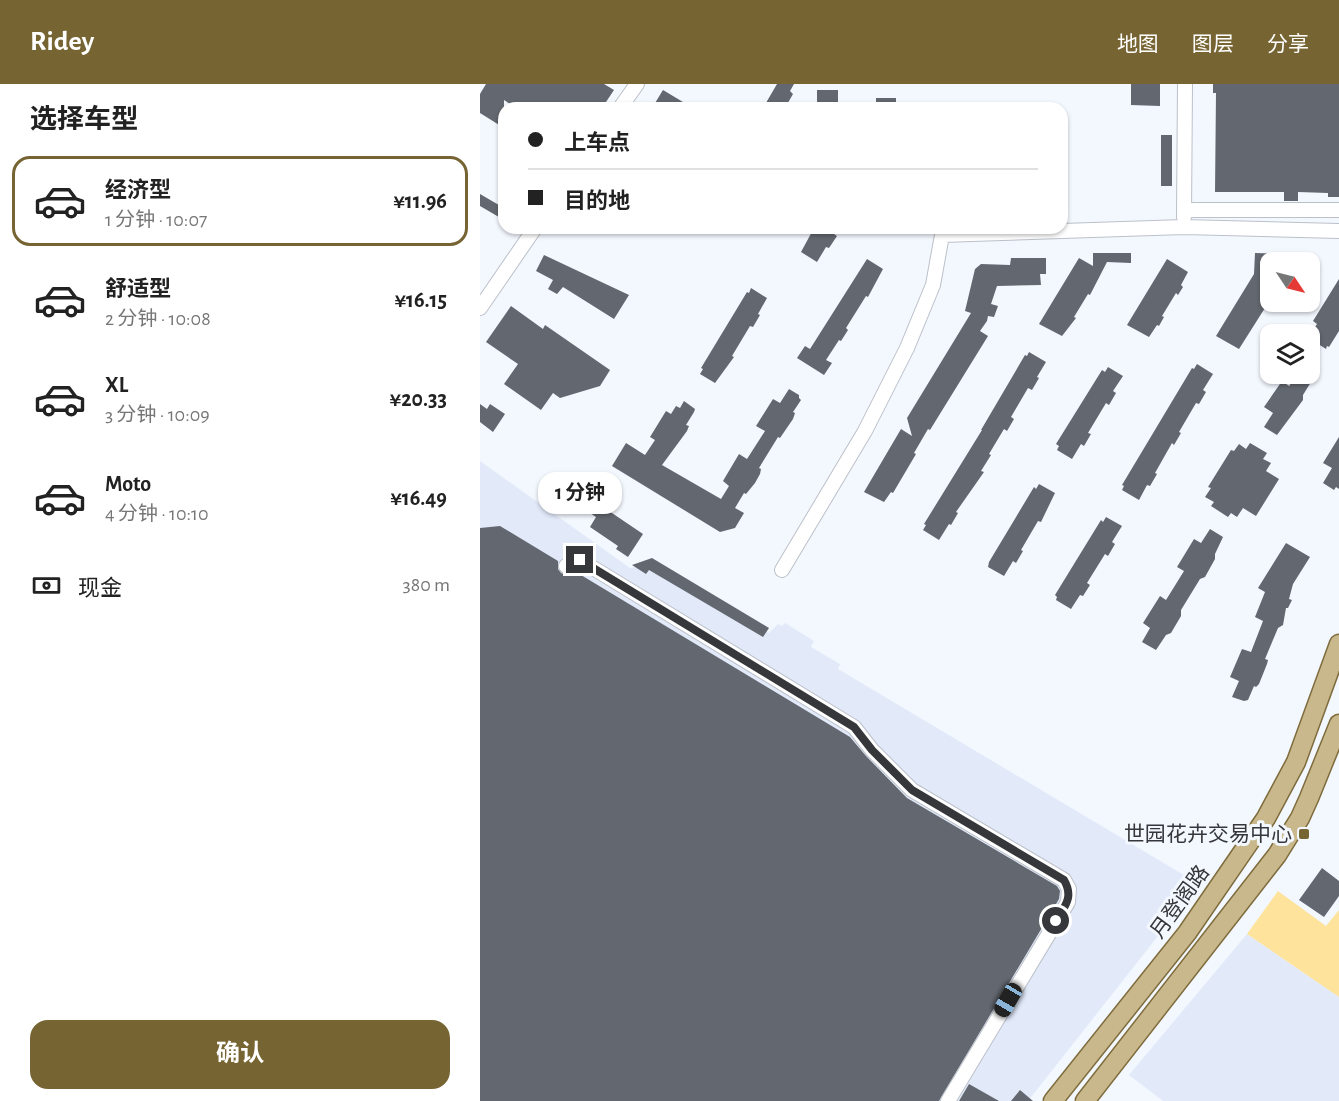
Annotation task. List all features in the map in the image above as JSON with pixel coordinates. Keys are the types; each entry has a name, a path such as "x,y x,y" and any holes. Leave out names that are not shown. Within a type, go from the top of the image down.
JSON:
{"main road":[{"name":"月登阁路","path":"1053,1101 1187,933 1266,818 1296,762 1339,644"},
{"path":"1085,1101 1277,855 1310,798 1339,724"}],"street":[{"path":"624,102 637,84"},
{"path":"1184,227 1185,84"},
{"path":"1184,210 1339,210"},
{"path":"1068,231 1184,227 1339,231"},
{"path":"480,308 531,234"},
{"path":"782,570 865,431 907,348 933,285 942,235 972,234"},
{"path":"566,566 580,560 854,727 872,750 912,790 1064,880 1069,889 1068,902 948,1101"}],"shaded area":[{"path":"480,461 630,568 653,563 769,633 778,624 782,626 785,623 814,641 811,647 840,664 838,669 1199,884 1028,1101 480,1101"},
{"path":"1278,891 1326,926 1339,910 1339,997 1247,934"},
{"path":"1247,934 1339,997 1339,1101 1163,1101 1129,1075"}],"building":[{"path":"486,84 604,84 614,90 606,102 507,102 504,100 504,102 498,102 498,124 480,113 480,94"},
{"path":"777,84 794,84 790,91 793,94 788,102 766,102"},
{"path":"1131,84 1160,84 1160,106 1131,105"},
{"path":"1213,84 1339,84 1339,197 1328,197 1328,193 1298,192 1298,201 1284,201 1284,192 1215,192 1216,93 1213,93"},
{"path":"663,90 683,102 656,102"},
{"path":"817,90 838,90 838,102 817,102"},
{"path":"876,98 896,98 896,102 876,102"},
{"path":"1161,135 1172,135 1172,186 1161,186"},
{"path":"480,194 498,204 498,216 480,206"},
{"path":"811,234 837,236 829,248 826,247 817,262 801,252"},
{"path":"1093,253 1131,253 1131,263 1107,262 1090,295 1088,294 1074,317 1076,318 1062,336 1039,324 1079,258 1093,266"},
{"path":"1255,253 1260,253 1260,312 1262,312 1239,349 1216,336 1254,274"},
{"path":"544,255 629,295 614,319 563,287 557,294 548,289 553,280 536,271"},
{"path":"1011,258 1046,258 1046,274 1040,274 1041,285 997,286 991,304 998,306 994,317 988,316 980,331 988,336 930,430 928,429 893,493 891,492 884,502 864,492 901,429 912,436 907,418 971,313 965,311 975,269 981,264 1010,265"},
{"path":"867,259 883,269 868,297 866,296 846,328 848,330 826,360 832,363 824,375 797,358 805,346 810,349"},
{"path":"1167,259 1188,272 1181,285 1183,287 1178,295 1176,293 1162,316 1164,317 1159,326 1157,325 1149,337 1127,325"},
{"path":"1339,279 1339,331 1326,349 1320,345 1320,324 1313,321"},
{"path":"751,288 767,298 753,327 750,326 732,356 734,357 715,383 700,374 703,369 701,368"},
{"path":"511,306 543,329 545,325 610,370 600,386 560,398 553,393 541,410 504,384 518,364 486,342"},
{"path":"1029,352 1046,362 1037,377 1039,378 1032,390 1028,388 1011,417 1014,419 1007,431 1004,429 989,454 991,455 981,471 984,472 939,540 923,530 926,525 924,524 1025,355 1027,356"},
{"path":"1197,364 1213,374 1203,390 1206,392 1199,404 1196,403 1174,445 1172,443 1155,473 1157,474 1150,486 1147,485 1139,500 1122,490 1124,486 1122,485 1192,368 1194,369"},
{"path":"1108,367 1123,376 1113,391 1116,393 1109,405 1106,403 1088,433 1091,434 1084,446 1081,444 1072,459 1057,450 1059,446 1056,444 1102,370 1105,372"},
{"path":"1280,384 1289,386 1290,384 1310,384 1303,395 1303,400 1277,435 1264,427 1273,413 1264,407"},
{"path":"789,389 799,395 801,400 793,412 795,413 793,419 780,438 778,437 759,468 761,469 760,474 755,483 746,494 744,493 735,508 744,513 735,528 720,532 612,466 626,443 645,455 655,440 650,437 666,411 671,414 676,406 680,408 684,401 695,409 694,412 686,425 689,426 687,431 662,465 721,499 729,486 723,481 739,454 747,459 765,431 756,426 773,399 780,403"},
{"path":"480,404 487,409 490,404 505,414 493,432 480,422"},
{"path":"1339,437 1339,489 1336,487 1334,490 1323,483 1332,468 1323,463"},
{"path":"1250,443 1267,453 1263,459 1271,463 1266,471 1279,479 1256,516 1243,508 1237,517 1231,513 1228,517 1211,506 1214,502 1205,497 1211,488 1208,487 1231,450 1234,451 1239,444 1246,449"},
{"path":"1039,484 1055,493 1041,522 1038,521 1021,550 1023,551 1016,563 1013,561 1004,576 988,567 989,562 1034,487 1036,489"},
{"path":"575,488 643,534 628,557 616,549 618,546 590,527 596,517 569,499"},
{"path":"1106,517 1122,526 1112,542 1115,544 1108,556 1105,554 1087,583 1090,585 1071,609 1056,600 1055,595 1101,520 1103,522"},
{"path":"500,526 558,561 558,569 561,573 566,575 576,572 850,737 907,798 1057,886 1060,891 1059,899 939,1101 480,1101 480,528"},
{"path":"1210,529 1223,537 1215,559 1181,610 1181,616 1171,633 1166,635 1156,650 1142,642 1150,628 1143,623 1160,596 1166,600 1184,571 1177,567 1194,539 1201,543"},
{"path":"1286,543 1310,557 1293,584 1289,599 1292,600 1286,608 1283,625 1278,628 1265,659 1268,660 1259,684 1254,686 1248,700 1244,701 1232,697 1239,681 1230,677 1242,649 1251,652 1263,621 1255,617 1265,592 1258,588"},
{"path":"652,558 769,628 763,637 649,570 646,574 632,565"},
{"path":"1322,868 1339,881 1339,896 1324,917 1299,900"},
{"path":"969,1084 999,1101 959,1101"},
{"path":"1020,1090 1033,1101 1011,1101"}],"place":[{"name":"世园花卉交易中心","path":"1304,834"}],"route":[{"path":"580,560 854,727 872,750 912,790 1064,880 1069,889 1068,902 1056,921"}]}
